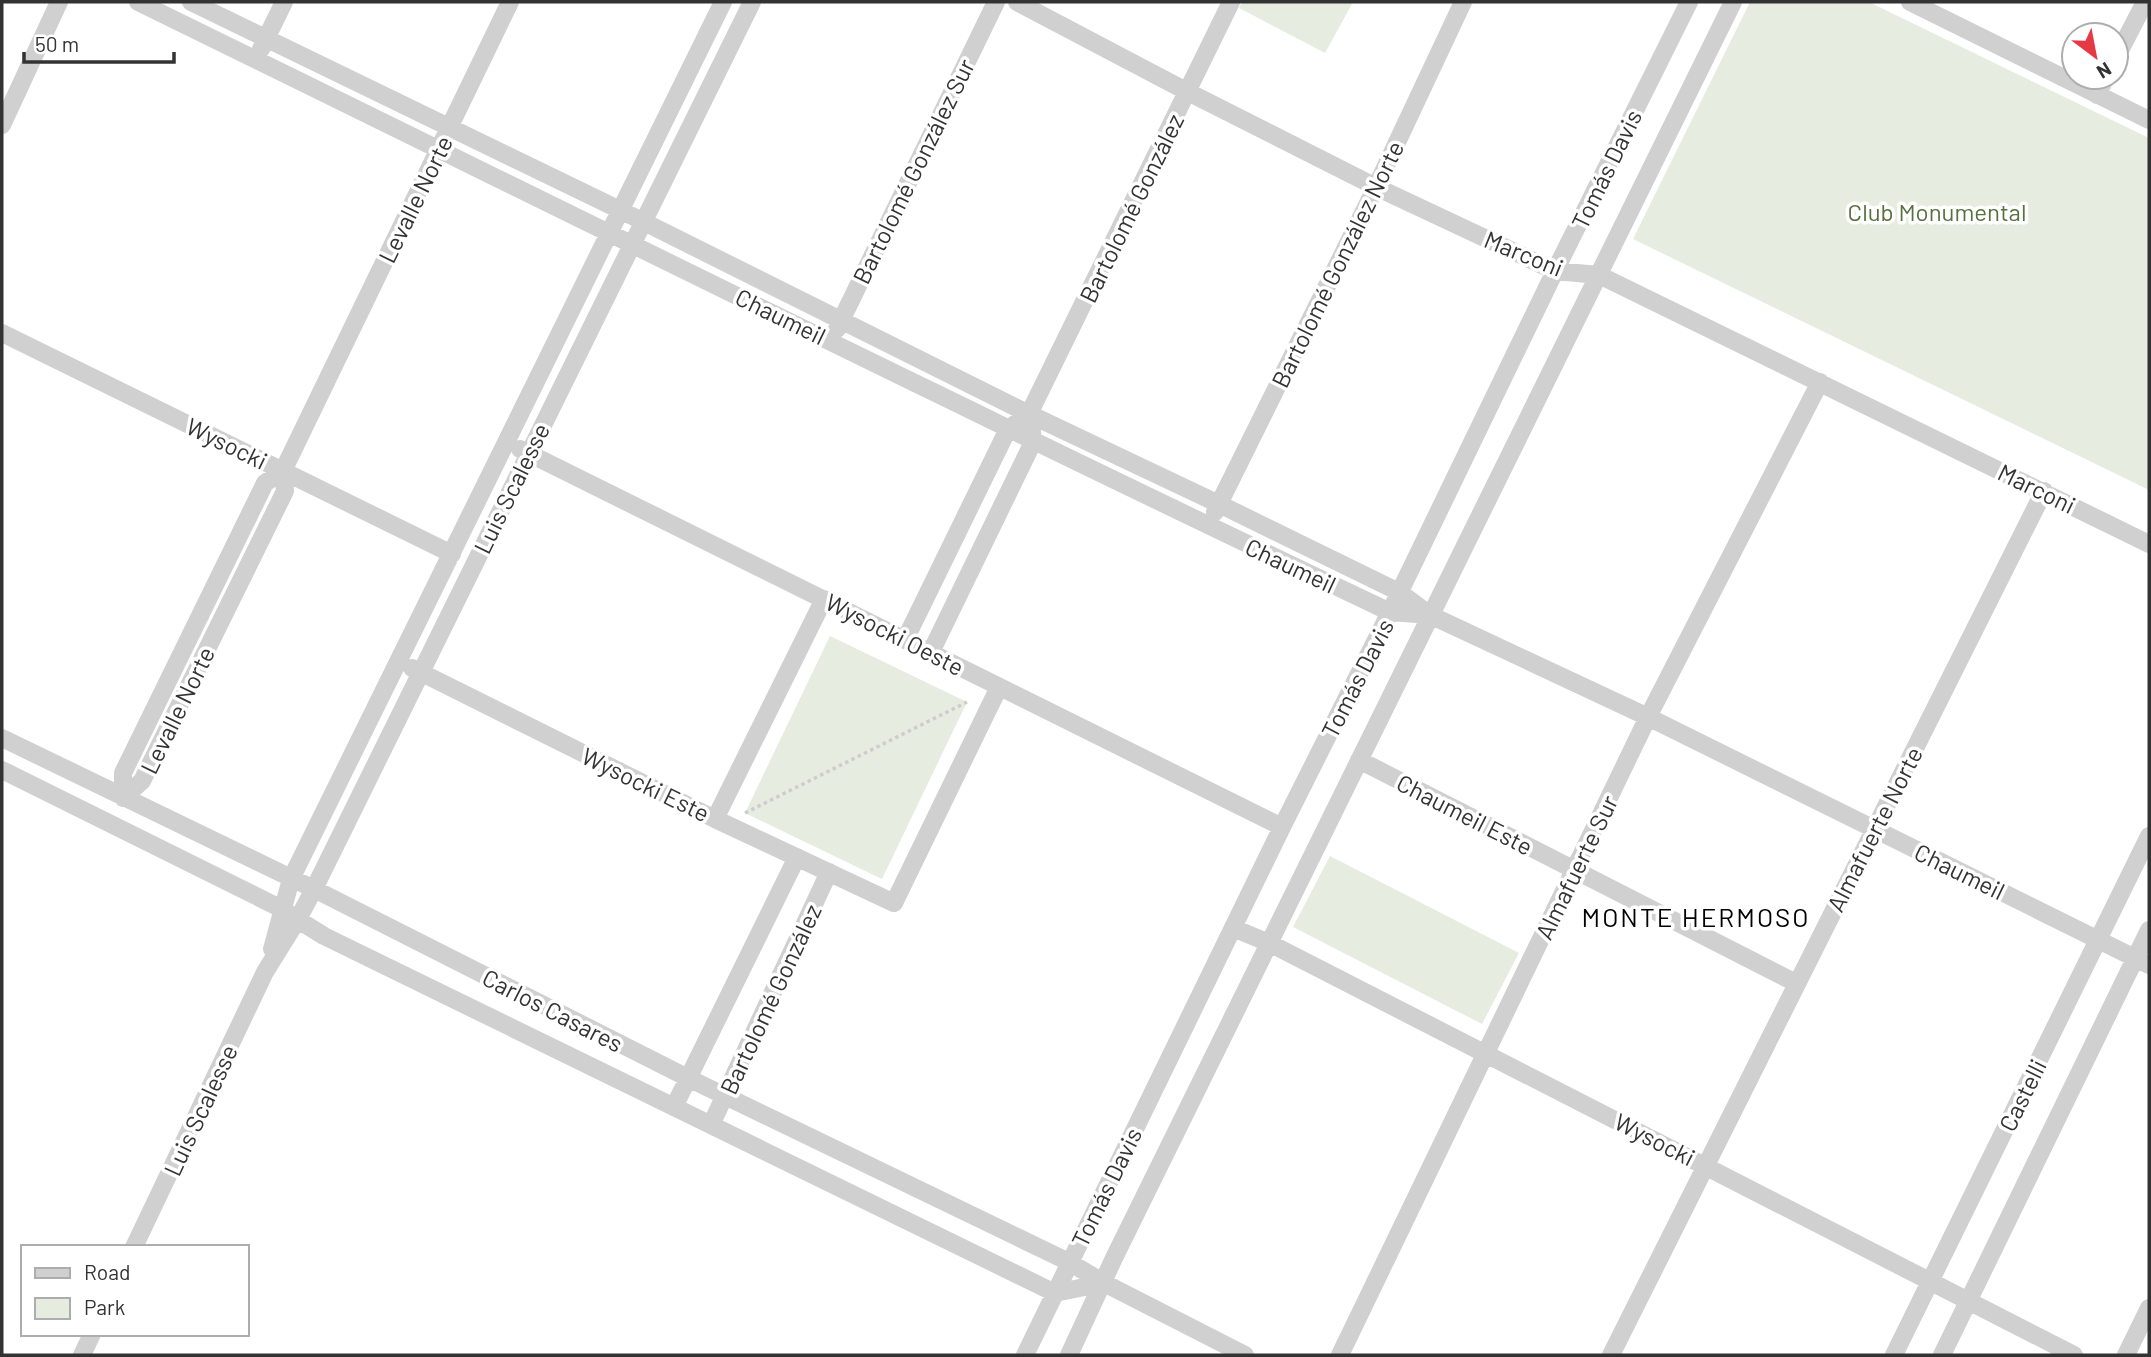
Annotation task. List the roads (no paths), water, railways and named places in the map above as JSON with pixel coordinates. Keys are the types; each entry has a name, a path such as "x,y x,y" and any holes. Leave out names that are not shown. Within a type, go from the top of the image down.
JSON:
{"street":[{"path":"2,125 59,2"},
{"name":"Chaumeil","path":"138,2 1208,526 1390,612 1430,615"},
{"name":"Chaumeil","path":"191,2 645,222 1029,414 1219,503 1399,592 1430,615 1648,717 2142,962"},
{"path":"257,60 284,2"},
{"name":"Levalle Norte","path":"123,798 123,773 265,483 283,471 510,2"},
{"name":"Luis Scalesse","path":"291,915 291,879 723,2"},
{"name":"Luis Scalesse","path":"135,1245 291,915 314,889 752,2"},
{"name":"Bartolomé González Sur","path":"832,341 996,2"},
{"name":"Marconi","path":"1017,2 1376,187 1555,271 1599,275 2149,544"},
{"name":"Bartolomé González","path":"905,640 1008,429 1029,414 1231,2"},
{"name":"Bartolomé González Norte","path":"1208,526 1376,187 1463,2"},
{"name":"Tomás Davis","path":"1025,1355 1689,2"},
{"name":"Tomás Davis","path":"1069,1355 1114,1258 1733,2"},
{"path":"1910,2 2149,120"},
{"path":"2130,31 2145,2"},
{"path":"2097,95 2099,91"},
{"name":"Wysocki","path":"2,333 452,554"},
{"name":"Almafuerte Sur","path":"1340,1355 1648,717 1820,383"},
{"path":"930,652 1033,442 1029,414"},
{"name":"Wysocki Oeste","path":"507,443 1282,827"},
{"name":"Almafuerte Norte","path":"1611,1355 2043,491"},
{"path":"715,819 824,599"},
{"name":"Wysocki Este","path":"398,663 715,819 894,903 999,687"},
{"name":"Carlos Casares","path":"2,738 314,889 723,1096 1069,1262 1104,1283 1245,1355"},
{"name":"Chaumeil Este","path":"1359,760 1796,983"},
{"name":"Carlos Casares","path":"2,770 291,915 324,936 1055,1293"},
{"name":"Castelli","path":"1894,1355 2149,836"},
{"name":"Bartolomé González","path":"674,1107 797,857"},
{"name":"Bartolomé González","path":"711,1125 829,872"},
{"name":"Wysocki","path":"1234,928 1269,943 1486,1053 2074,1355"},
{"name":"Castelli","path":"1942,1355 2142,962 2149,930"},
{"path":"1055,1293 1104,1283"},
{"path":"2126,1355 2149,1308"},
{"path":"82,1355 91,1336"}],"district":[{"name":"MONTE HERMOSO","path":"1696,916"}],"park label":[{"name":"Club Monumental","path":"1937,211"}]}
